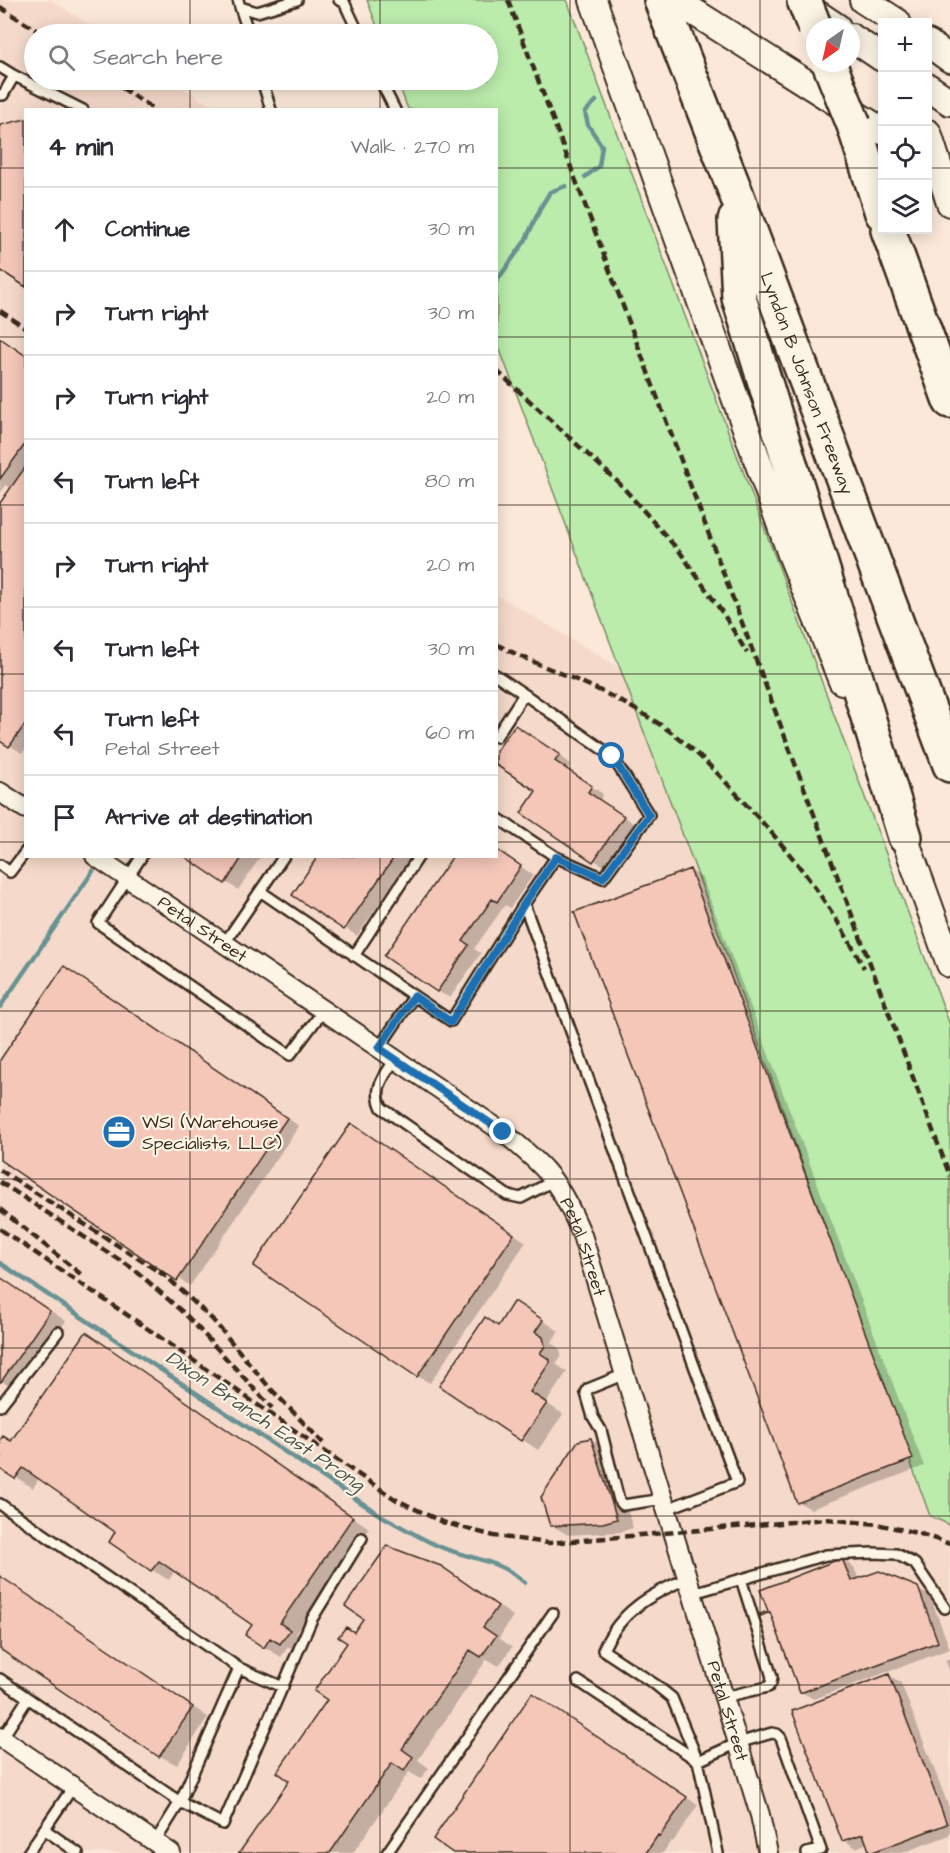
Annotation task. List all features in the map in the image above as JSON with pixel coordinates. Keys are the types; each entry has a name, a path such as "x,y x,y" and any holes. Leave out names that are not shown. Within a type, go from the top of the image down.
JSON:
{"highway":[{"path":"804,0 811,18"},
{"name":"Lyndon B Johnson Freeway","path":"668,5 950,765"},
{"path":"834,72 868,128 878,189"},
{"path":"734,188 739,298 905,837"},
{"path":"889,234 950,401"}],"main road":[{"path":"796,0 823,18"},
{"path":"863,0 893,16"},
{"path":"597,2 791,554 905,837 950,964"},
{"path":"668,5 868,128"},
{"path":"860,43 878,55"},
{"path":"932,47 950,59"},
{"path":"932,90 950,102"},
{"path":"932,147 950,203"},
{"path":"932,188 950,216"}],"street":[{"path":"0,792 24,808"},
{"name":"Petal Street","path":"98,858 503,1132 546,1170 566,1202 582,1235 760,1815 768,1853"},
{"path":"1,1739 171,1853"}],"lane":[{"path":"239,3 257,12 297,0"},
{"path":"339,0 344,2 354,24"},
{"path":"239,3 246,24"},
{"path":"0,67 24,81"},
{"path":"0,96 3,95 14,76"},
{"path":"42,90 79,108"},
{"path":"265,90 270,108"},
{"path":"385,90 394,108"},
{"path":"498,676 612,756 649,815 603,878 556,857 498,818"},
{"path":"498,734 524,694"},
{"path":"0,865 10,872 24,854"},
{"path":"260,891 451,1022 556,857"},
{"path":"141,858 98,923 290,1055 323,1011"},
{"path":"224,944 283,858"},
{"path":"354,956 418,858"},
{"path":"524,904 737,1482 665,1504 623,1505 619,1500 601,1430 593,1417 586,1393 588,1389 625,1374"},
{"path":"379,1048 414,996"},
{"path":"395,1059 378,1089 378,1100 382,1108 507,1195 521,1198 553,1181"},
{"path":"0,1406 58,1332"},
{"path":"0,1504 239,1668 283,1687"},
{"path":"0,1679 180,1802 223,1824 312,1619 362,1538"},
{"path":"718,1853 698,1761 672,1698 603,1650 606,1641 621,1622 639,1603 663,1589 741,1579 826,1555 896,1554 915,1564 945,1608"},
{"path":"724,1697 768,1687 772,1677 741,1579"},
{"path":"387,1853 553,1613"},
{"path":"155,1842 180,1802 239,1668"},
{"path":"578,1681 698,1761"},
{"path":"1,1739 28,1698"},
{"path":"698,1761 738,1743 771,1733 777,1734 781,1738 824,1852 807,1853"},
{"path":"28,1853 73,1787"},
{"path":"44,1829 78,1853"}],"shaded area":[{"path":"0,0 51,0 88,24 24,24 24,90 187,90 214,108 24,108 24,858 498,858 498,596 861,811 950,1033 950,1853 0,1853"}],"green space":[{"path":"367,0 567,0 950,1025 950,1525 930,1516 693,862 498,345 498,108 408,108 401,90 498,90 498,24 376,24"}],"building":[{"path":"24,119 24,286 0,270 0,125"},
{"path":"0,338 24,355 24,446 0,479"},
{"path":"24,469 24,726 9,747 0,741 0,503"},
{"path":"515,725 560,755 555,761 592,786 588,792 624,816 593,862 521,813 536,791 498,766 498,748"},
{"path":"498,850 521,866 497,902 492,899 463,941 469,945 437,992 384,956 452,858 498,858"},
{"path":"187,858 242,858 225,884"},
{"path":"317,858 394,858 344,930 292,895"},
{"path":"690,869 913,1459 797,1503 574,912"},
{"path":"64,966 287,1118 177,1281 0,1160 0,1060"},
{"path":"351,1123 514,1234 417,1377 253,1266"},
{"path":"0,1277 50,1311 1,1382 0,1382"},
{"path":"513,1302 543,1320 535,1332 543,1337 545,1346 540,1353 550,1360 530,1392 547,1403 521,1441 439,1386 485,1317 498,1326"},
{"path":"86,1332 353,1517 280,1623 290,1630 280,1644 270,1638 264,1648 245,1635 252,1625 159,1561 151,1571 109,1542 115,1532 23,1468 15,1479 0,1469 2,1456 0,1455 0,1440 3,1436 11,1441"},
{"path":"591,1438 617,1519 603,1523 550,1526 541,1497 578,1441"},
{"path":"387,1546 441,1566 498,1606 483,1627 496,1636 481,1657 470,1650 402,1749 413,1757 404,1771 392,1763 330,1853 239,1853 289,1781 277,1772 327,1700 314,1691 347,1643 338,1637 346,1627 354,1632 363,1619 345,1606"},
{"path":"842,1558 851,1581 879,1571 918,1587 938,1642 800,1693 770,1612 761,1616 760,1614 768,1611 760,1590"},
{"path":"0,1576 193,1707 159,1757 0,1649"},
{"path":"889,1674 947,1824 870,1853 863,1834 842,1841 792,1711"},
{"path":"532,1693 687,1797 646,1853 453,1853 433,1839"}],"waterway":[{"name":"Dixon Branch East Prong","path":"585,177 599,166 602,146 588,125 585,112 596,101"},
{"name":"Dixon Branch East Prong","path":"498,279 525,241 550,192 566,186"},
{"name":"Dixon Branch East Prong","path":"0,1007 93,871"},
{"name":"Dixon Branch East Prong","path":"0,1263 380,1515 435,1545 497,1565 525,1583"}],"railway":[{"path":"508,0 950,1176"},
{"path":"0,7 26,24"},
{"path":"125,90 152,108"},
{"path":"0,311 24,327"},
{"path":"498,372 620,484 680,552 724,615 747,653"},
{"path":"498,645 613,697 657,722 691,749 734,791 798,865 839,924 864,968"},
{"path":"0,1170 167,1277 213,1320 269,1387 323,1443"},
{"path":"0,1182 135,1270 187,1316 272,1408"},
{"path":"0,1209 83,1276"},
{"path":"0,1229 395,1499 442,1522 494,1536 549,1543 826,1519 877,1524 921,1534 950,1544"}],"place":[{"name":"WSI (Warehouse Specialists, LLC)","path":"119,1132"}],"route":[{"path":"503,1132 379,1048 414,996 451,1022 556,857 603,878 649,815 612,756"}]}
